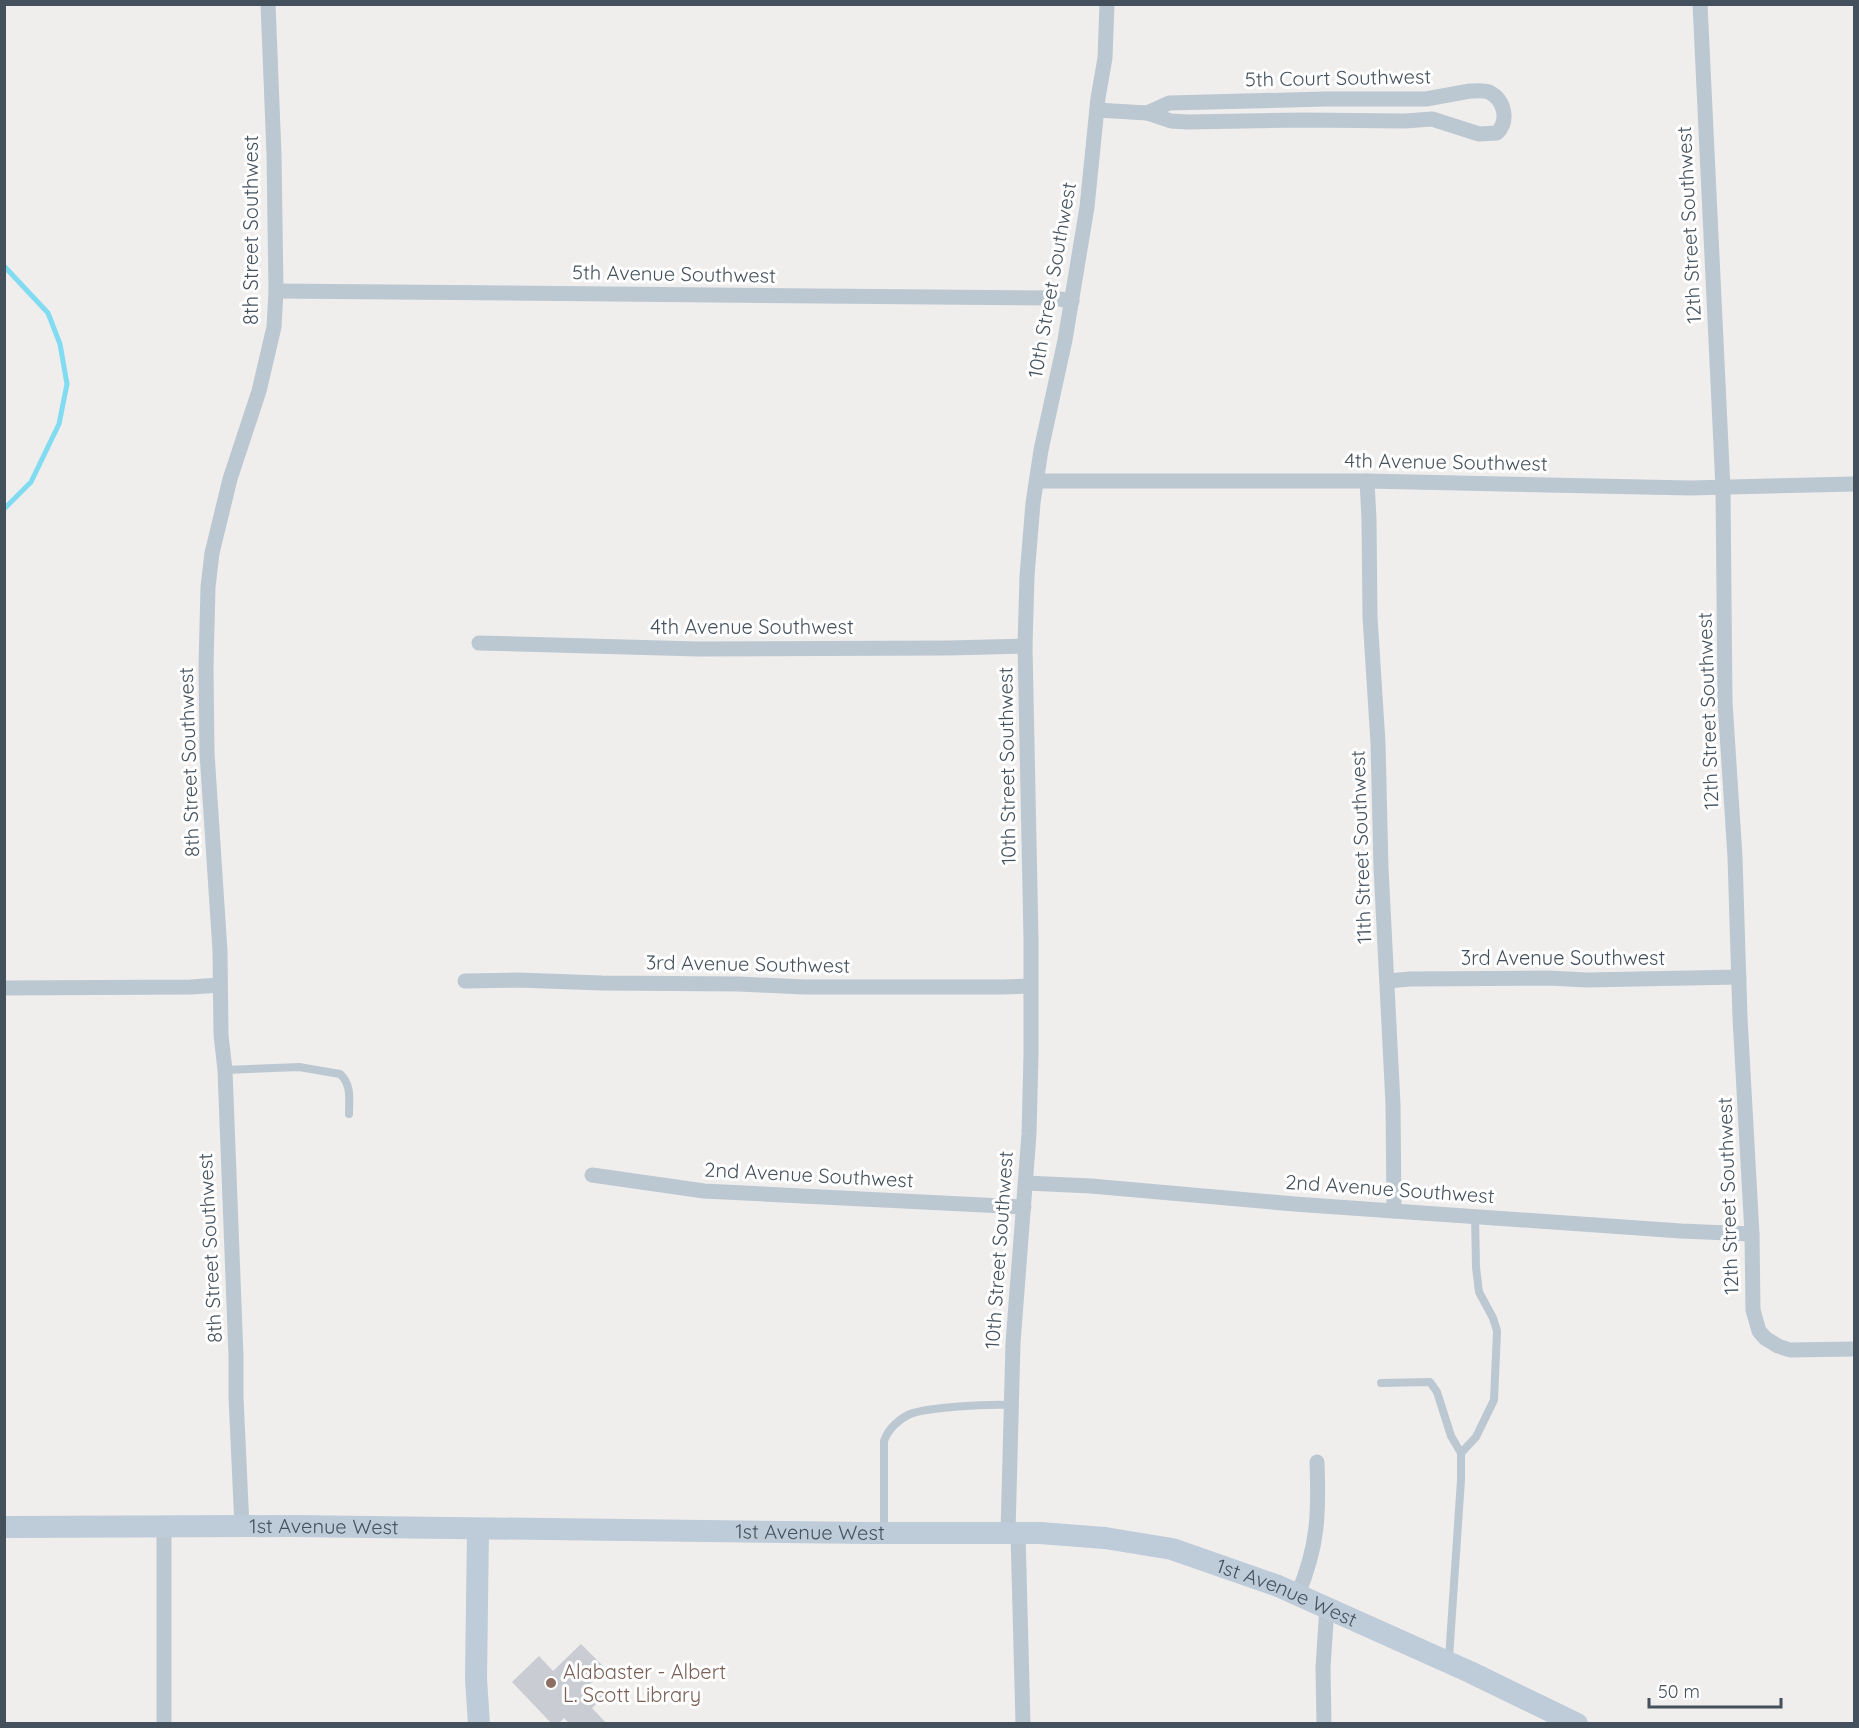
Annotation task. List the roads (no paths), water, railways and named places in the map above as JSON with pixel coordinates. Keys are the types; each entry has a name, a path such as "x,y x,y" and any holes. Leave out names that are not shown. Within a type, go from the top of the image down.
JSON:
{"street":[{"name":"8th Street Southwest","path":"242,1527 225,1070 221,1035 220,951 207,753 206,666 208,587 212,552 230,479 258,391 274,327 276,291 274,153 268,4"},
{"name":"10th Street Southwest","path":"1023,1724 1013,1533 1010,1405 1031,1078 1031,939 1025,646 1027,576 1037,481 1072,302 1087,207 1105,58 1107,4"},
{"name":"12th Street Southwest","path":"1700,4 1723,488 1725,702 1736,857 1754,1310 1759,1331 1778,1346 1790,1350 1854,1349"},
{"name":"5th Court Southwest","path":"1097,110 1147,113 1171,121 1188,123 1432,119 1486,135 1497,133 1504,119 1500,102 1490,92 1482,91 1426,99 1169,103 1147,113"},
{"name":"5th Avenue Southwest","path":"276,291 1053,298 1072,302"},
{"name":"4th Avenue Southwest","path":"1037,481 1281,483 1367,481 1723,488 1854,484"},
{"name":"11th Street Southwest","path":"1367,481 1370,617 1378,743 1393,1104 1394,1211"},
{"name":"4th Avenue Southwest","path":"479,643 698,649 1025,646"},
{"name":"3rd Avenue Southwest","path":"1387,981 1739,977"},
{"name":"3rd Avenue Southwest","path":"465,981 517,980 804,987 1030,986"},
{"path":"4,988 220,985"},
{"name":"2nd Avenue Southwest","path":"592,1175 716,1192 1024,1207"},
{"name":"2nd Avenue Southwest","path":"1026,1183 1091,1186 1394,1211 1752,1234"},
{"path":"1298,1594 1313,1550 1318,1509 1317,1462"},
{"path":"164,1526 164,1724"},
{"name":"1st Avenue West","path":"4,1527 164,1526 1040,1533 1105,1538 1172,1549 1298,1594 1569,1721"},
{"path":"478,1529 476,1679 479,1724"},
{"path":"1324,1724 1323,1668 1327,1606"}],"lane":[{"path":"225,1070 299,1067 340,1074 348,1084 349,1114"},
{"path":"1461,1453 1476,1437 1494,1400 1497,1331 1493,1318 1479,1292 1475,1216"},
{"path":"1381,1383 1430,1382 1437,1392 1450,1436 1461,1453 1449,1663"},
{"path":"884,1533 884,1441 891,1429 905,1417 918,1412 995,1404 1010,1405"}],"waterway":[{"path":"4,266 48,313 60,344 67,384 59,424 31,482 4,509"}],"place":[{"name":"Alabaster - Albert L. Scott Library","path":"551,1683"}]}
